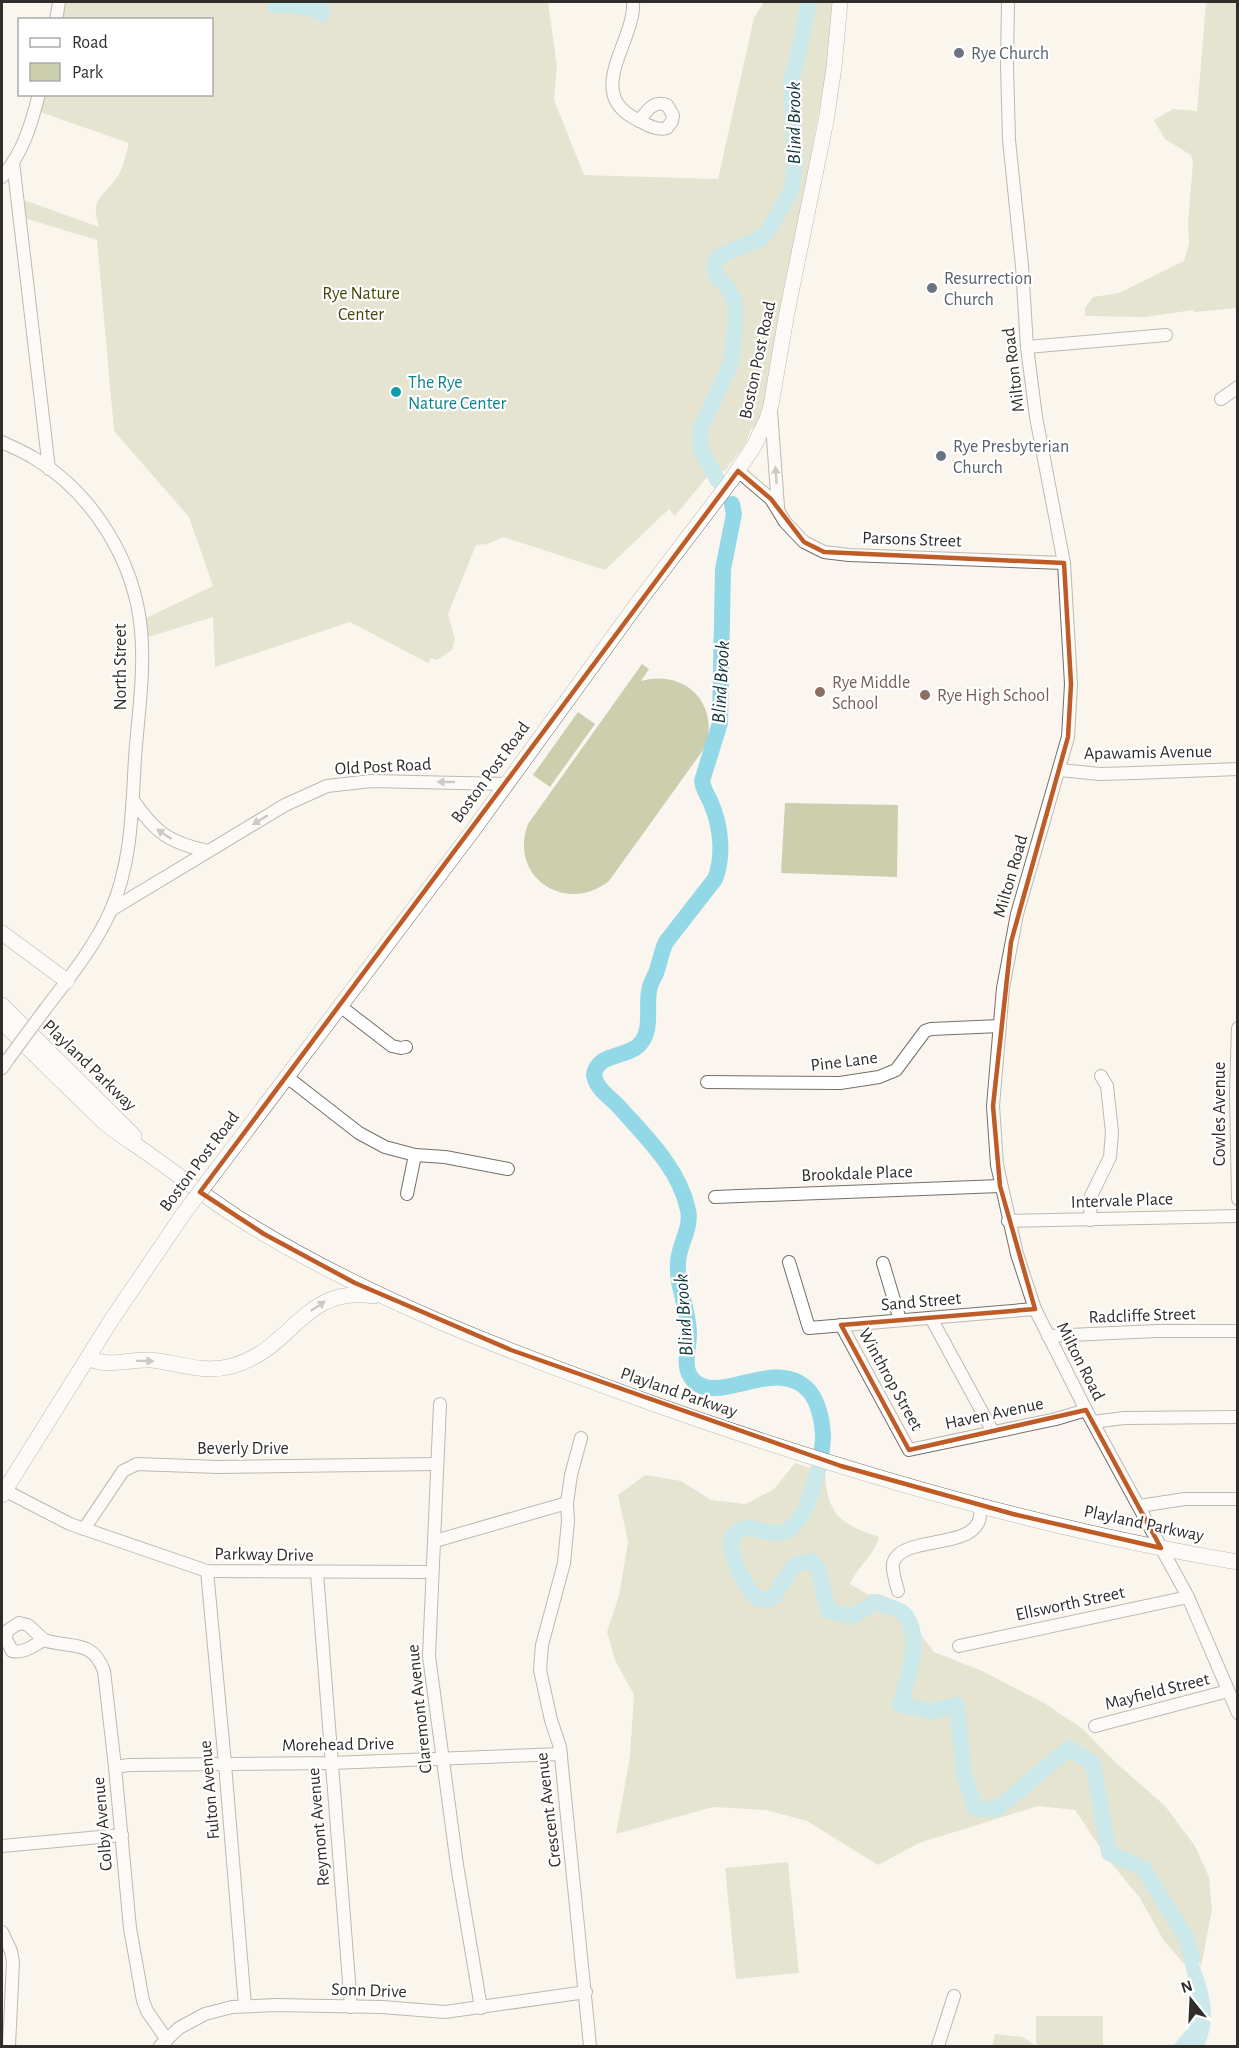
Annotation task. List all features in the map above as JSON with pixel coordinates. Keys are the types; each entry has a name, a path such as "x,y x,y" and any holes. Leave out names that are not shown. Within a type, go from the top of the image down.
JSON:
{"main road":[{"name":"Boston Post Road","path":"3,1492 184,1213 474,829 644,594 738,471 761,433 771,405 787,312 826,121 840,2"},
{"path":"2,933 67,981"},
{"name":"Playland Parkway","path":"2,1005 116,1117 150,1154"},
{"name":"Playland Parkway","path":"2,1022 107,1125 264,1234 324,1268 389,1299 490,1342 606,1386 841,1466 981,1505 1161,1548 1238,1562"},
{"path":"88,1358 110,1364 154,1361 206,1370 230,1367 262,1354 308,1312 336,1296 359,1294 389,1299"}],"street":[{"path":"56,18 60,2"},
{"path":"633,2 628,33 612,76 619,106 639,121"},
{"name":"Milton Road","path":"1008,2 1009,140 1022,266 1027,347 1036,417 1064,563 1071,684 1068,737 1017,914 1003,988 993,1117 1000,1185 1024,1280 1035,1309 1086,1410 1188,1597 1238,1713"},
{"path":"2,177 13,162 29,131 38,96"},
{"path":"13,162 49,469"},
{"path":"1027,347 1166,335"},
{"path":"1221,399 1238,387"},
{"path":"771,405 778,508"},
{"name":"North Street","path":"2,442 35,458 85,502 106,530 123,561 135,596 142,645 133,800 124,871 111,910"},
{"name":"Parsons Street","path":"738,471 763,490 778,508 785,522 804,542 824,552 849,555 1064,563"},
{"name":"Apawamis Avenue","path":"1060,770 1112,774 1238,769"},
{"name":"Old Post Road","path":"111,910 285,805 327,786 371,781 505,784"},
{"path":"133,800 159,832 184,845 208,851"},
{"path":"5,1063 91,947 111,910"},
{"path":"340,1006 392,1046 406,1047"},
{"name":"Pine Lane","path":"706,1082 840,1083 879,1077 896,1070 925,1031 1000,1026"},
{"name":"Cowles Avenue","path":"1238,1028 1238,1199"},
{"path":"1090,1220 1091,1196 1110,1157 1112,1132 1107,1086 1101,1076"},
{"path":"287,1077 359,1133 386,1147 415,1155 445,1157 508,1169"},
{"path":"407,1194 415,1155"},
{"name":"Brookdale Place","path":"715,1197 1000,1185"},
{"name":"Intervale Place","path":"1008,1221 1238,1216"},
{"name":"Sand Street","path":"789,1262 809,1328 1035,1309"},
{"path":"883,1263 900,1320"},
{"path":"930,1318 993,1432"},
{"name":"Winthrop Street","path":"841,1326 909,1450"},
{"name":"Radcliffe Street","path":"1048,1336 1157,1331 1238,1331"},
{"name":"Claremont Avenue","path":"440,1404 429,1656 457,1865 481,2008"},
{"name":"Haven Avenue","path":"909,1450 1056,1419 1086,1410"},
{"path":"1093,1422 1124,1418 1238,1417"},
{"name":"Crescent Avenue","path":"581,1438 571,1475 567,1503 568,1521 564,1563 542,1645 540,1670 561,1754 590,2046"},
{"name":"Beverly Drive","path":"84,1529 123,1471 137,1464 218,1467 436,1464"},
{"name":"Parkway Drive","path":"3,1492 84,1529 207,1571 431,1572"},
{"path":"1138,1506 1173,1500 1238,1498"},
{"path":"435,1541 567,1503"},
{"path":"898,1591 893,1568 898,1555 911,1548 954,1538 973,1530 980,1519 981,1505"},
{"name":"Fulton Avenue","path":"207,1571 245,2007"},
{"name":"Reymont Avenue","path":"318,1573 351,2007"},
{"name":"Ellsworth Street","path":"959,1646 1188,1597"},
{"name":"Colby Avenue","path":"44,1640 82,1646 91,1650 99,1658 104,1671 130,1928 143,2001 164,2043"},
{"name":"Mayfield Street","path":"1095,1726 1228,1691"},
{"name":"Morehead Drive","path":"115,1767 442,1760 561,1754"},
{"path":"2,1846 122,1835"},
{"path":"2,1932 11,1951 13,1962 9,2046"},
{"name":"Sonn Drive","path":"164,2043 179,2028 205,2014 232,2007 351,2007 446,2012 586,1992"},
{"path":"938,2046 954,1996"}],"highlighted area":[{"path":"738,471 771,499 804,542 824,552 1064,563 1071,684 1068,737 1011,942 993,1106 1000,1186 1035,1309 841,1325 909,1450 1086,1410 1161,1548 1013,1514 841,1466 511,1350 355,1283 264,1234 200,1192"}],"green space":[{"name":"Rye Nature Center","path":"65,2 548,2 557,66 554,100 584,175 718,179 754,18 764,2 833,2 829,57 768,389 757,427 751,429 746,443 725,471 719,471 716,466 675,516 669,509 605,570 503,537 488,544 476,545 448,614 455,639 452,650 437,660 431,658 428,663 350,622 215,667 213,617 148,637 146,618 213,586 189,517 114,431 97,240 24,218 24,200 99,227 96,216 98,202 120,172 129,143 40,112 44,96 213,96 213,18 61,18"},
{"path":"1206,2 1237,2 1237,308 1194,312 1193,310 1145,317 1085,316 1085,308 1093,297 1119,293 1184,261 1189,244 1188,223 1193,162 1191,155 1165,139 1154,120 1173,109 1197,111"},
{"path":"642,664 649,669 641,681 671,680 694,692 707,716 709,730 706,746 609,881 592,890 575,894 559,892 545,885 534,874 526,860 524,843 528,824"},
{"path":"578,712 595,724 550,787 533,775"},
{"path":"785,803 898,805 897,877 781,873"},
{"path":"795,1463 825,1473 829,1499 838,1516 855,1527 879,1537 877,1544 850,1584 867,1594 883,1595 896,1602 934,1652 982,1671 1044,1703 1083,1729 1114,1761 1165,1806 1195,1846 1209,1877 1212,1910 1201,1967 1187,1940 1185,1965 1164,1941 1140,1898 1107,1858 1075,1810 1038,1806 919,1843 878,1865 807,1821 766,1810 713,1807 616,1834 630,1756 634,1695 615,1660 607,1632 619,1596 628,1542 618,1495 645,1475 681,1481 711,1500 746,1504 774,1489"},
{"path":"788,1862 799,1973 736,1979 725,1868"},
{"path":"1036,2016 1103,2016 1103,2046 1036,2046"},
{"path":"995,2034 1023,2037 1036,2046 992,2046"}],"water":[{"path":"325,2 331,13 324,24 302,15 267,12 268,4"},
{"path":"1187,1939 1208,1991 1211,2019 1204,2046 1173,2046 1194,2020 1196,2008 1185,1965"}],"waterway":[{"name":"Blind Brook","path":"718,481 700,448 700,430 731,363 735,303 728,288 716,275 714,268 716,260 721,255 760,239 768,231 790,193 795,161 791,81 809,2"},
{"name":"Blind Brook","path":"732,504 734,514 723,569 720,723 702,781 719,831 718,870 715,879 664,946 649,988 648,1026 643,1039 633,1049 600,1063 594,1075 601,1090 621,1109 661,1155 684,1195 689,1217 679,1255 678,1271 687,1316 689,1334 687,1365 690,1376 705,1387 718,1388 765,1378 781,1378 797,1382 810,1392 820,1412 823,1435 820,1459 813,1489 801,1516 784,1532 771,1533 750,1528 738,1531 731,1542 735,1560 749,1589 760,1599 773,1597 794,1565 811,1561 818,1568 828,1611 853,1616 876,1602 903,1613 913,1633 914,1645 910,1671 900,1705 933,1711 957,1705 964,1776 976,1809 997,1809 1069,1748 1093,1764 1109,1853 1143,1868 1187,1939 1192,1959"}],"place":[{"name":"Rye Church","path":"959,53"},
{"name":"Resurrection Church","path":"932,288"},
{"name":"The Rye Nature Center","path":"396,392"},
{"name":"Rye Presbyterian Church","path":"941,456"},
{"name":"Rye Middle School","path":"820,692"},
{"name":"Rye High School","path":"925,695"}]}
